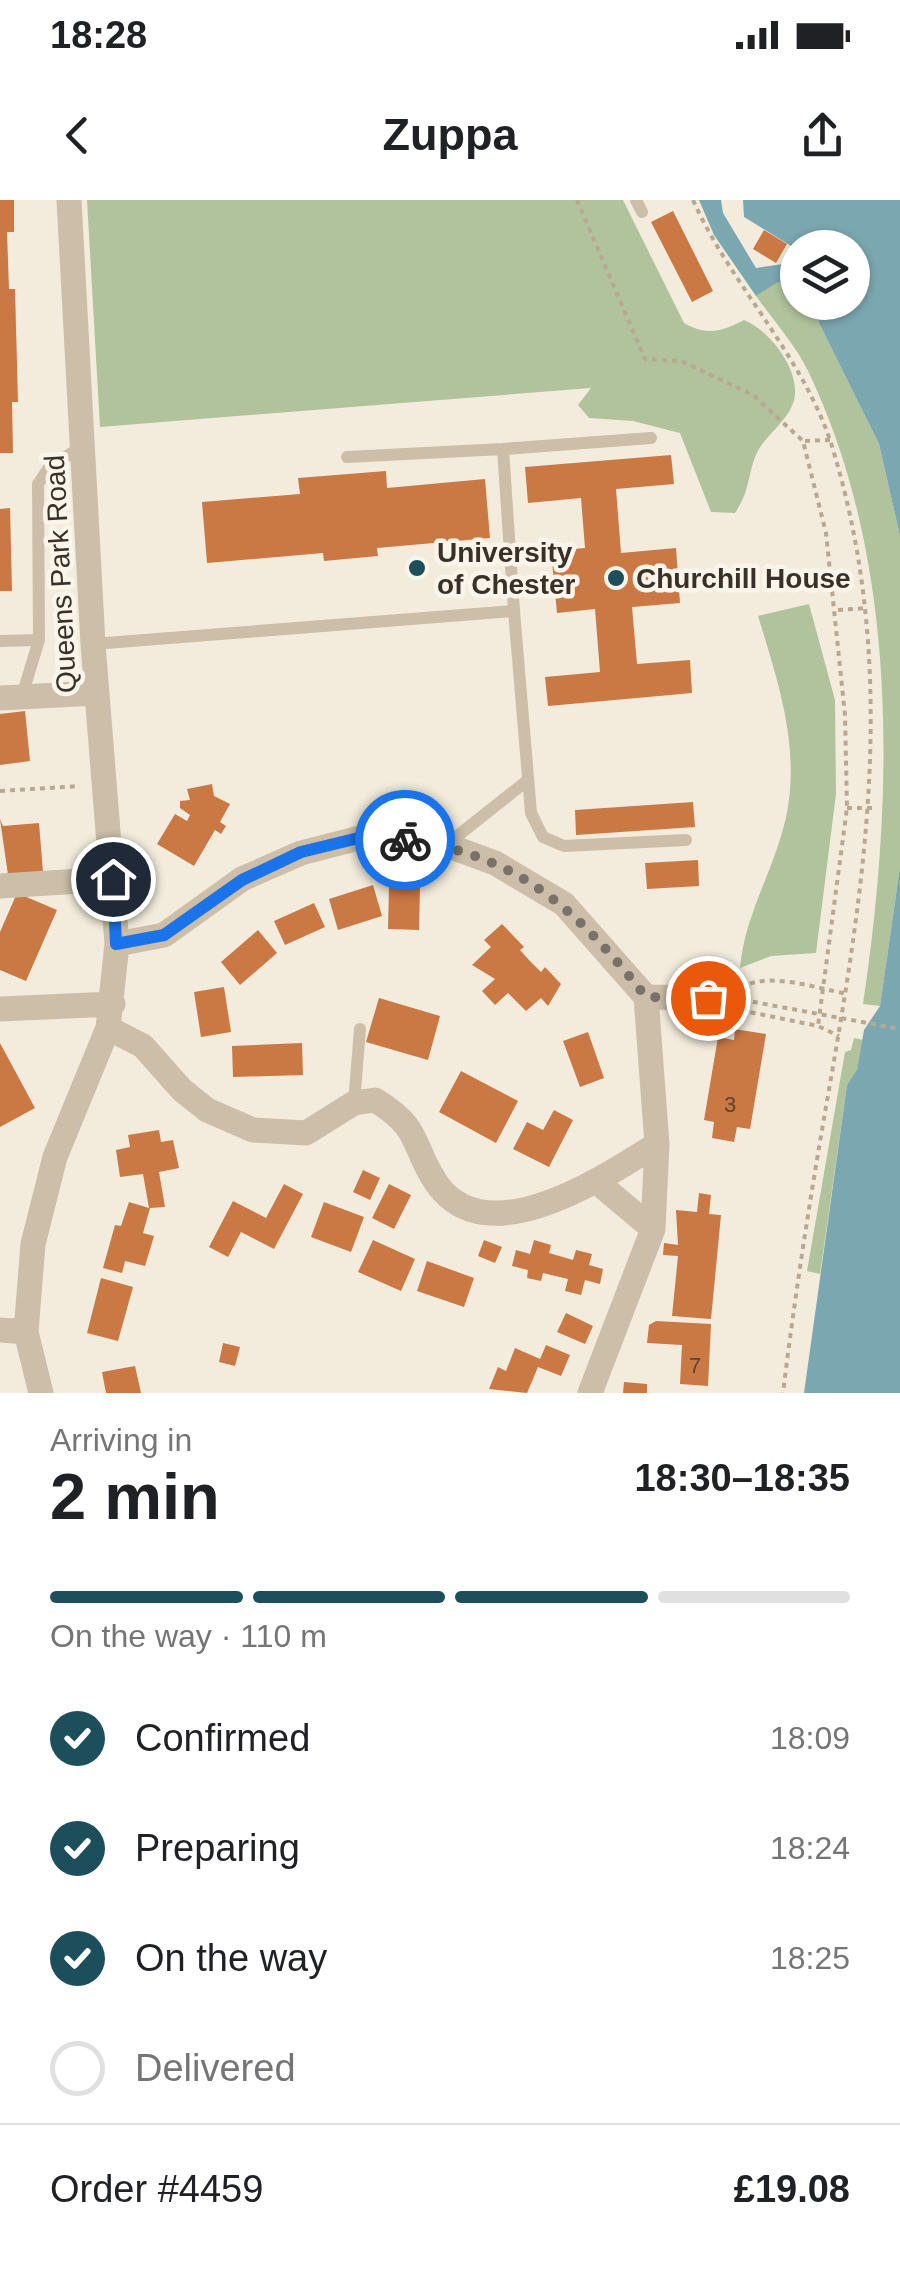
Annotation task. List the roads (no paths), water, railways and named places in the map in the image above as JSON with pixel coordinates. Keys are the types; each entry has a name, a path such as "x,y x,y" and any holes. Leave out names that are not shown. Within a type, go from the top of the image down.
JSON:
{"street":[{"name":"Queens Park Road","path":"41,1393 13,1331 55,1157 110,1016 116,944 97,693 69,200"},
{"path":"11,697 97,693"},
{"path":"116,944 164,935 242,880 301,852 371,835 446,845 496,863 564,904 646,997 657,1144 652,1229 590,1393"},
{"path":"0,886 113,879"},
{"path":"646,997 708,998"},
{"path":"0,1009 110,1016 144,1046 182,1090 232,1124 253,1130 306,1133 354,1103 376,1100 397,1113 414,1132 438,1184 457,1201 481,1212 521,1211 597,1182 657,1144"},
{"path":"597,1182 652,1229"}],"lane":[{"path":"347,457 651,438"},
{"path":"11,697 39,640 38,484 50,466 82,447"},
{"path":"503,449 531,812 543,836 564,846 686,840"},
{"path":"94,644 514,611"},
{"path":"0,641 39,640"},
{"path":"446,845 528,780"},
{"path":"354,1103 360,1029"}],"water":[{"path":"699,200 721,200 723,213 756,268 780,264 780,282 756,296 714,235"},
{"path":"743,200 900,200 900,536 879,444 819,320 870,320 870,230 780,230 780,239 744,217"},
{"path":"900,867 900,1393 804,1393 847,1085 857,1070 864,1030 880,1006"}],"place":[{"name":"University of Chester","path":"417,568"},
{"name":"Churchill House","path":"616,578"}]}
